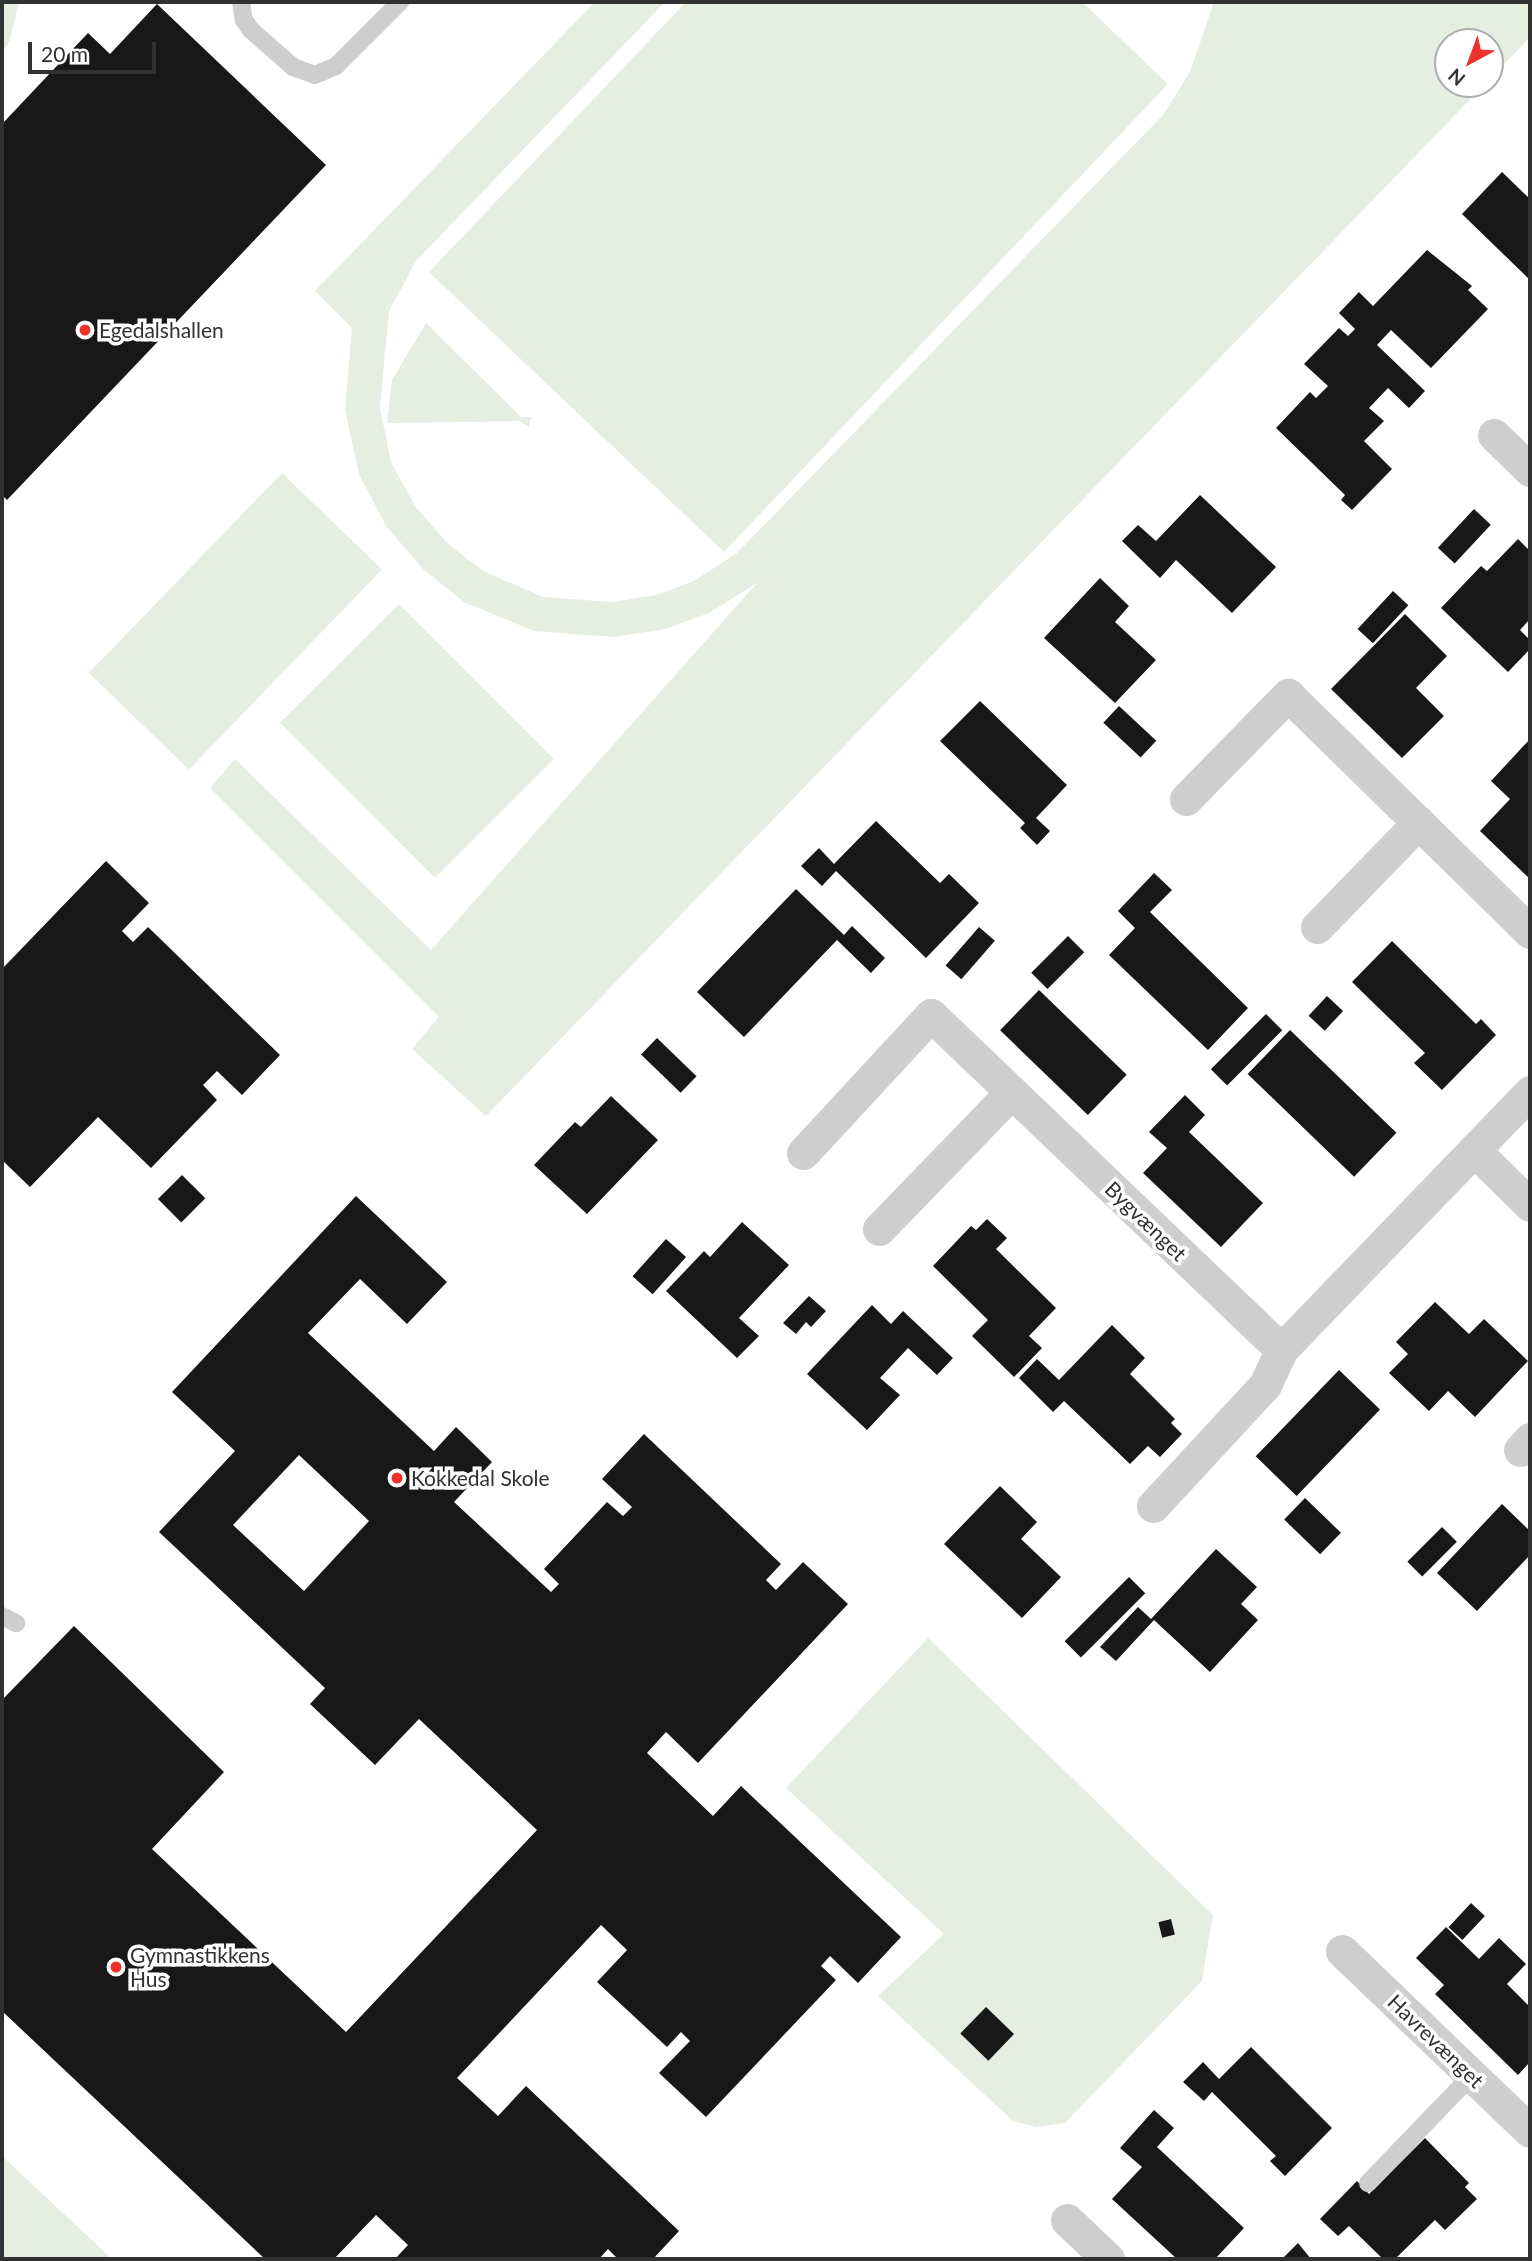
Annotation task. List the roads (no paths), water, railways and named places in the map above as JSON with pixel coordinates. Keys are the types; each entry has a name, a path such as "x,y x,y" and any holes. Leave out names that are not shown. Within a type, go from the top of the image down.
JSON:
{"street":[{"path":"1494,435 1530,470"},
{"path":"1186,799 1288,695 1530,932"},
{"path":"1317,927 1419,822"},
{"name":"Bygvænget","path":"803,1153 931,1015 1281,1350"},
{"path":"1153,1506 1265,1385 1281,1350 1530,1092"},
{"path":"879,1229 1011,1093"},
{"path":"1474,1150 1530,1205"},
{"name":"Havrevænget","path":"1342,1951 1530,2132"},
{"path":"1067,2220 1108,2259"}],"lane":[{"path":"241,2 243,20 251,30 293,67 315,75 337,66 401,2"},
{"path":"1368,2183 1472,2075"}],"place":[{"name":"Egedalshallen","path":"85,330"},
{"name":"Kokkedal Skole","path":"397,1478"},
{"name":"Gymnastikkens Hus","path":"116,1967"}]}
